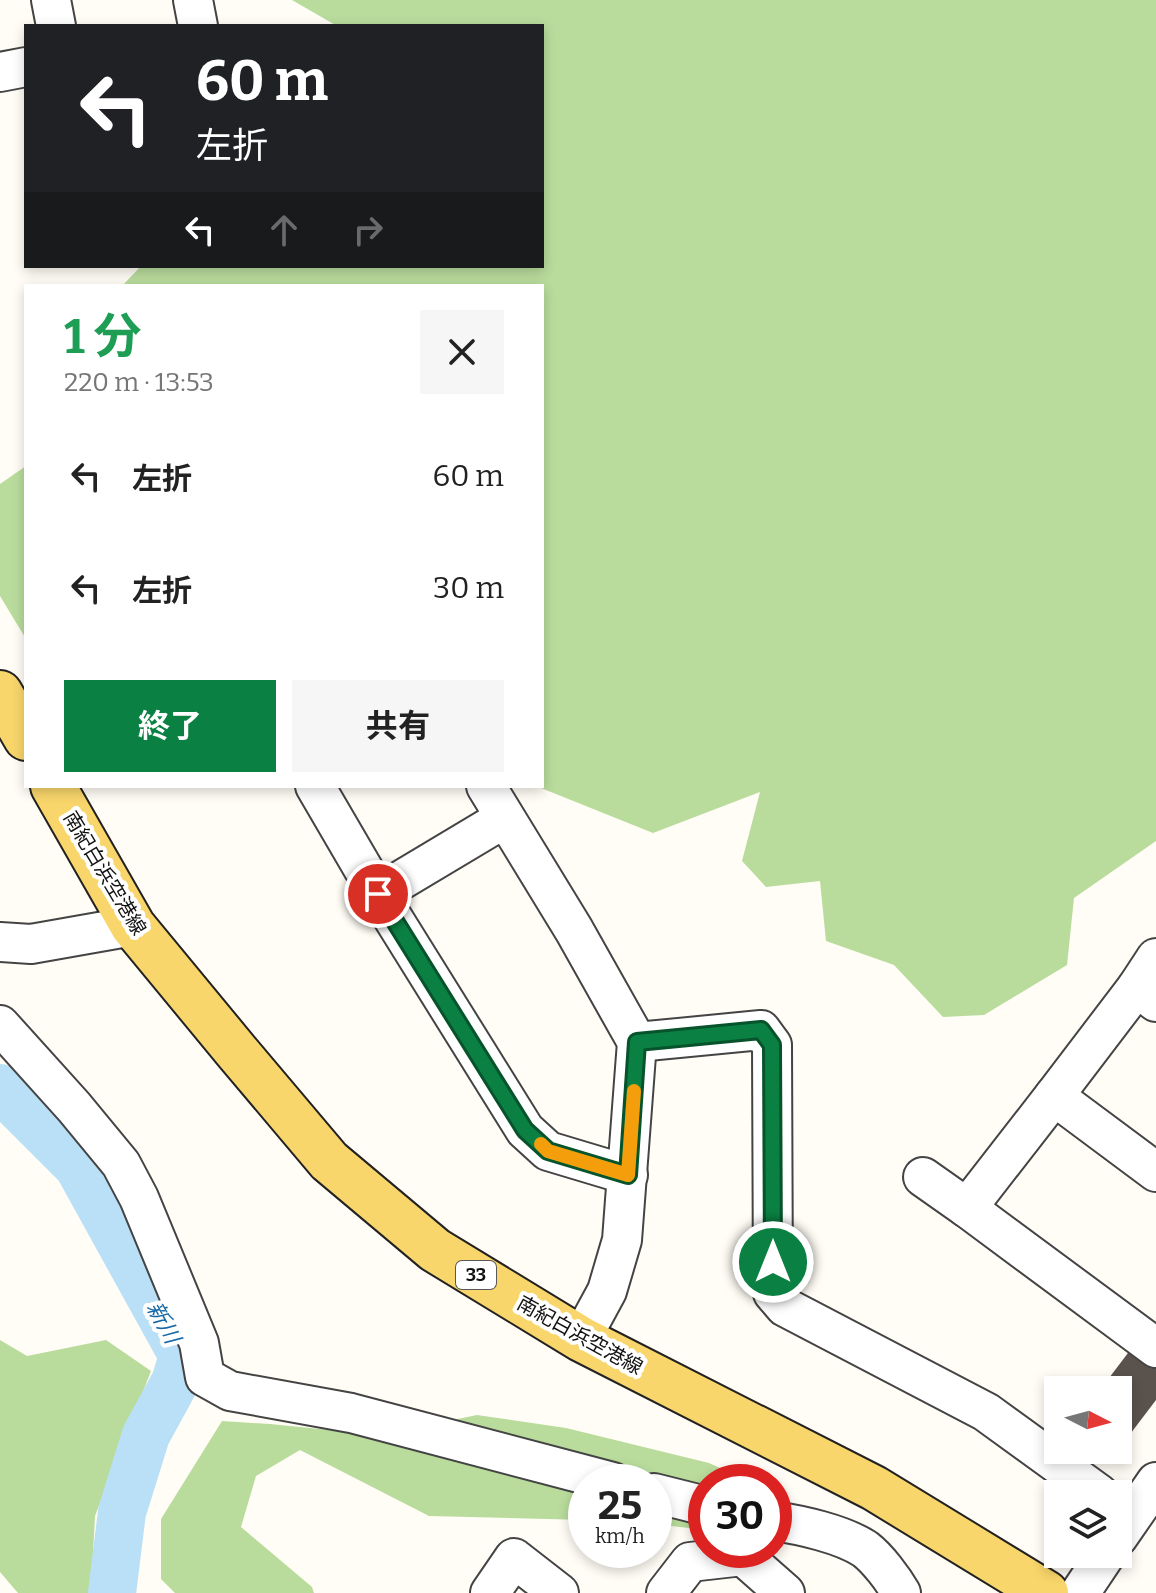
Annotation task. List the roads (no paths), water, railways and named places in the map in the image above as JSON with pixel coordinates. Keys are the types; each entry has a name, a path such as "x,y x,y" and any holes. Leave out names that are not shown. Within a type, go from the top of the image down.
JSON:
{"main road":[{"path":"0,693 24,735"},
{"name":"南紀白浜空港線","path":"54,788 133,926 329,1161 435,1250 581,1339 874,1488 1046,1593"}],"street":[{"path":"51,0 56,24"},
{"path":"193,0 198,24"},
{"path":"0,72 24,67"},
{"path":"316,788 378,894 525,1130 548,1151 628,1175"},
{"path":"487,788 574,930 637,1042 622,1240 607,1291 581,1339"},
{"path":"378,894 505,818"},
{"path":"0,942 31,944 133,926"},
{"path":"967,1208 1054,1096 1150,982"},
{"path":"0,1025 121,1164 139,1198 199,1343 205,1377 230,1391 351,1413 568,1470"},
{"path":"637,1042 761,1030 772,1045 773,1293 785,1307 986,1412 1080,1480"},
{"path":"1054,1096 1156,1172"},
{"path":"923,1177 1156,1348"},
{"path":"1132,1510 1156,1482"},
{"path":"792,1525 830,1533 865,1549 893,1579 901,1593"},
{"path":"666,1593 690,1562 743,1556 785,1593"},
{"path":"490,1593 514,1558 559,1593"},
{"path":"1080,1593 1097,1568"}],"waterway":[{"name":"新川","path":"0,1088 78,1166 183,1356 175,1382 146,1435 122,1512 112,1593"}]}
